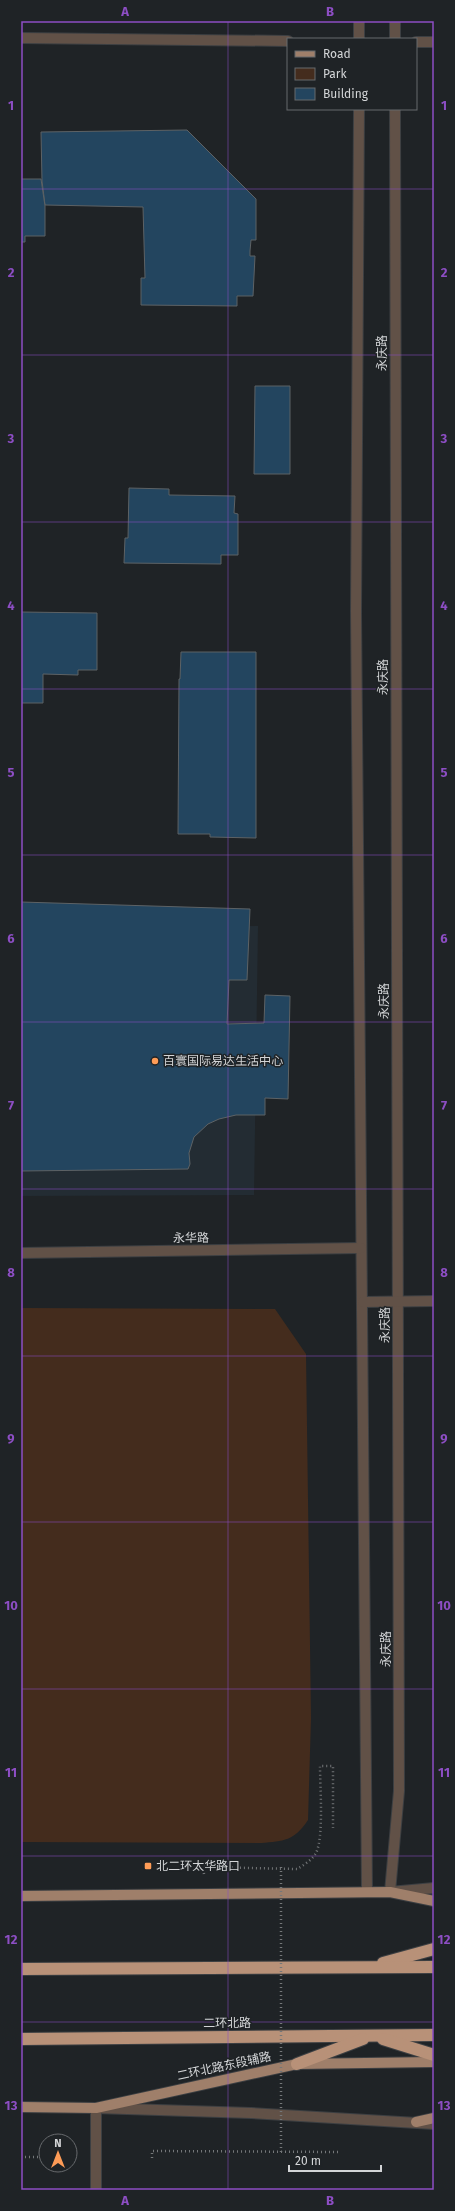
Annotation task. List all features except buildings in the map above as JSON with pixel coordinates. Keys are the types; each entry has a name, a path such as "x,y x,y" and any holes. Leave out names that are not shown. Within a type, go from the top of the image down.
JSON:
{"highway":[{"path":"367,1968 434,1949"},
{"path":"21,1969 434,1968"},
{"name":"二环北路","path":"21,2039 434,2035"},
{"path":"297,2064 372,2036 434,2055"}],"main road":[{"path":"21,1896 390,1892 434,1901"},
{"name":"二环北路东段辅路","path":"21,2107 96,2108 297,2064 434,2062"},
{"path":"416,2122 434,2118"}],"street":[{"path":"359,21 359,38"},
{"path":"394,21 395,38"},
{"path":"21,38 287,41"},
{"path":"417,42 434,42"},
{"name":"永庆路","path":"359,110 356,620 367,1892"},
{"name":"永庆路","path":"390,1892 399,1791 395,110"},
{"name":"永华路","path":"21,1253 361,1248"},
{"path":"363,1302 434,1301"},
{"path":"390,1892 434,1888"},
{"path":"96,2190 96,2108 251,2113 434,2124"}],"path":[{"path":"203,1868 297,1868 306,1863 316,1853 320,1840 320,1766 333,1766 333,1828"},
{"path":"280,1867 281,2152"},
{"path":"152,2158 152,2151 339,2152"},
{"path":"21,2157 38,2157"}],"shaded area":[{"name":"百寰国际易达生活中心","path":"258,926 254,1195 21,1196 21,927"}],"green space":[{"path":"21,1308 275,1309 306,1354 311,1718 308,1820 298,1832 288,1839 276,1842 261,1843 21,1842"}],"place":[{"name":"百寰国际易达生活中心","path":"155,1061"},
{"name":"北二环太华路口","path":"148,1866"}]}
